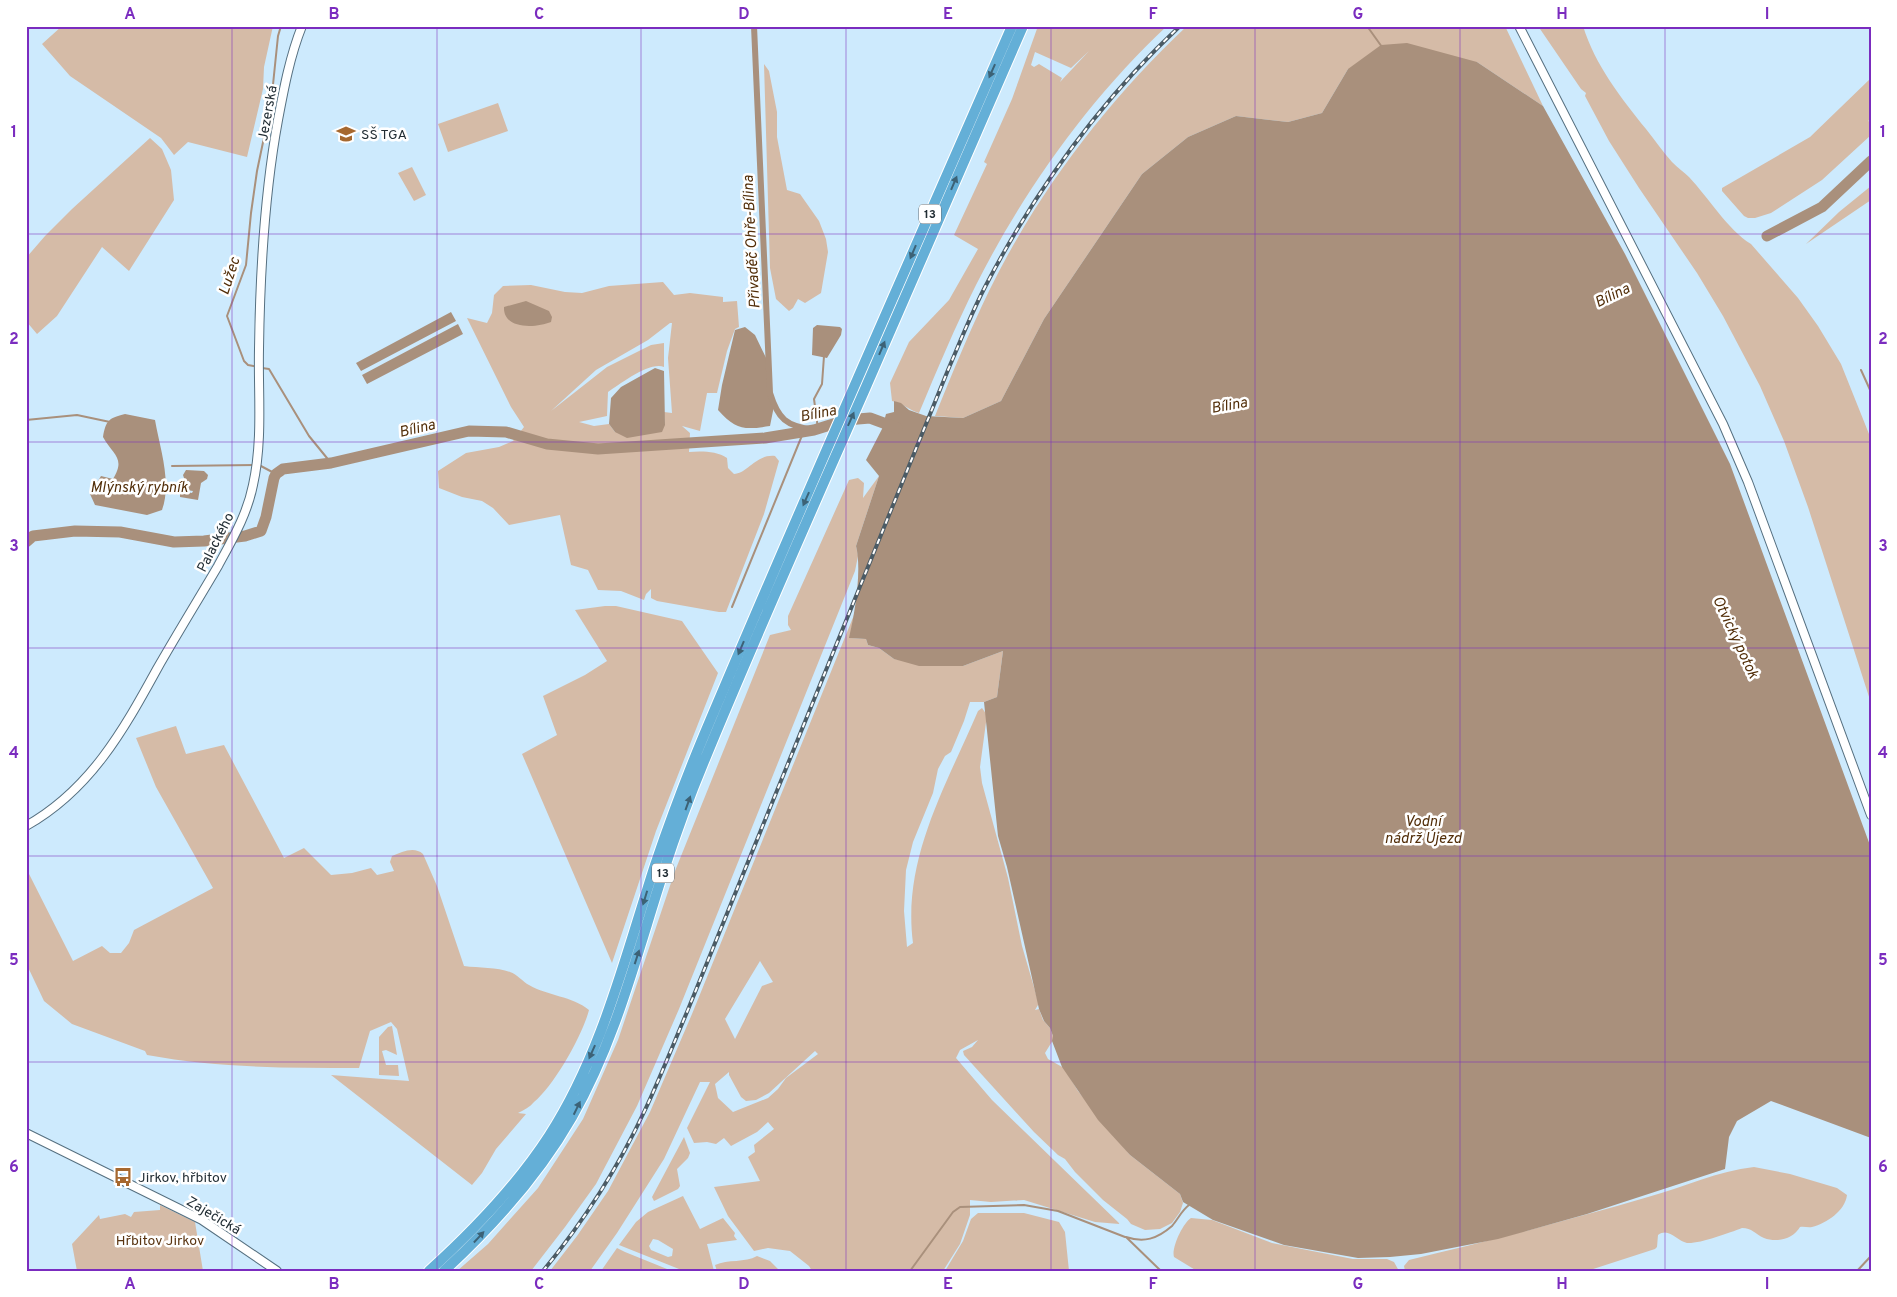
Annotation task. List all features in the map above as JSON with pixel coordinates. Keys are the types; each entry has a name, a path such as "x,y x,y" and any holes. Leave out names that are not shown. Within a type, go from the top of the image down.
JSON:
{"highway":[{"name":"13","path":"428,1271 459,1244 497,1203 531,1160 549,1136 590,1056 611,1004 678,800 743,643 1012,26"},
{"name":"13","path":"444,1271 466,1251 504,1210 549,1153 578,1105 613,1030 665,868 704,762 839,446 1023,26"}],"street":[{"name":"Jezerská","path":"266,206 275,136 286,78 302,26"},
{"path":"1519,26 1723,424 1748,482 1871,816"},
{"name":"Palackého","path":"26,826 66,799 104,757 236,534 248,503 257,465 259,436 260,288 266,206"},
{"name":"Zaječická","path":"26,1133 202,1220 276,1271"}],"green space":[{"path":"62,26 273,26 264,67 263,89 247,157 188,142 174,155 161,138 70,76 42,44"},
{"path":"1038,26 1097,26 1099,29 1100,26 1167,26 1138,54 1085,115 1060,147 1015,215 976,285 919,413 892,401 890,383 909,342 949,300 978,249 954,235 987,164 984,162 1012,99","holes":["1089,51 1060,82 1062,78 1039,64 1034,67 1031,65 1035,52 1071,68"]},
{"path":"1187,26 1505,26 1543,106 1477,62 1348,69 1322,113 1288,122 1236,116 1188,137 1142,174 1044,319 1001,401 963,418 935,416 989,291 1029,219 1076,150 1102,117 1157,55"},
{"path":"1538,26 1583,26 1594,54 1627,105 1672,162 1689,177 1726,222 1751,244 1798,298 1841,364 1871,439 1871,703 1808,507 1784,441 1760,386 1723,316 1697,273 1609,141 1585,96 1586,93 1581,89"},
{"path":"764,64 769,71 777,112 777,137 787,190 800,194 819,221 826,239 828,252 821,293 805,303 798,299 789,311 776,299 770,268"},
{"path":"1871,78 1871,119 1868,121 1871,122 1871,135 1822,180 1771,213 1755,218 1744,216 1722,191 1722,188 1810,137"},
{"path":"498,103 508,131 448,152 438,124"},
{"path":"150,138 162,149 171,170 174,200 129,271 102,247 57,316 37,334 26,321 26,258 72,209"},
{"path":"412,167 426,195 414,201 398,173"},
{"path":"1871,186 1871,200 1806,244 1839,212"},
{"path":"663,282 674,295 690,293 723,297 723,302 737,301 739,327 735,329 727,351 717,393 707,393 700,431 682,426 690,433 689,452 719,454 727,458 728,468 734,474 743,471 768,456 775,456 779,461 764,514 726,612 657,601 651,598 651,589 646,594 644,600 621,591 598,590 588,570 571,565 560,515 509,525 493,508 482,501 462,497 439,488 438,471 466,453 499,447 513,441 524,427 511,407 467,318 487,323 492,313 494,295 503,286 531,285 565,292 582,293 609,286","holes":["672,323 668,358 672,413 664,412 665,425 615,432 609,424 594,426 579,422 607,416 608,392 643,370 651,367 664,367 664,343 651,345 607,367 551,411 596,370 648,340"]},
{"path":"879,476 856,546 858,556 855,571 679,1009 637,1106 596,1184 531,1271 457,1271 488,1244 538,1188 583,1119 618,1040 675,871 770,635 791,630 788,625 788,616 849,480 858,478 864,483 863,498"},
{"path":"616,606 682,621 718,673 656,831 612,963 522,754 557,735 543,696 585,675 607,661 575,610"},
{"path":"854,615 850,638 866,639 868,645 879,648 894,659 963,666 1003,651 997,697 984,702 970,702 951,752 945,756 938,769 933,793 913,842 906,870 904,911 907,947 913,943 911,912 920,852 940,795 978,711 982,708 987,715 980,767 982,783 1008,878 1022,946 1038,1001 1035,1010 1039,1009 1043,1020 1050,1028 1053,1036 1053,1040 1045,1053 1048,1059 1064,1068 1078,1091 1130,1155 1180,1194 1183,1203 1180,1212 1172,1223 1160,1229 1145,1230 1131,1224 1103,1200 1075,1172 1065,1159 1058,1155 1034,1132 964,1055 963,1051 972,1047 978,1040 960,1050 956,1058 992,1100 1120,1224 1095,1222 1024,1200 991,1202 970,1200 970,1215 960,1244 943,1271 812,1271 809,1266 790,1251 768,1248 754,1251 728,1216 714,1187 760,1181 748,1157 755,1152 754,1145 774,1129 768,1122 757,1132 731,1146 724,1138 716,1144 707,1142 694,1143 687,1128 710,1082 700,1082 664,1159 617,1233 590,1271 550,1271 608,1191 650,1112 692,1014","holes":["760,961 773,982 762,986 735,1039 725,1019","815,1051 818,1054 786,1078 768,1098 733,1112 718,1098 715,1084 729,1072 741,1097 746,1101 756,1100 769,1093"]},
{"path":"176,726 186,754 224,745 284,858 304,848 331,875 352,873 371,868 377,875 394,871 390,862 392,856 408,850 416,850 423,854 437,886 464,966 505,970 515,974 536,989 575,1002 589,1010 581,1032 559,1072 529,1107 518,1113 526,1114 496,1149 482,1173 472,1185 331,1075 409,1081 397,1029 391,1022 370,1031 359,1068 226,1065 147,1055 145,1051 72,1024 44,1001 26,963 26,868 73,961 102,946 110,953 121,953 129,943 134,930 213,888 156,787 136,738"},
{"path":"392,1026 397,1055 386,1050 382,1051 386,1065 398,1065 399,1076 379,1075 379,1037 388,1027"},
{"path":"684,1137 690,1153 688,1158 677,1169 680,1186 678,1189 654,1201 652,1197"},
{"path":"1754,1167 1790,1174 1837,1188 1847,1195 1846,1201 1834,1216 1824,1223 1812,1227 1800,1227 1784,1239 1764,1238 1748,1229 1742,1228 1714,1238 1692,1243 1683,1242 1669,1233 1662,1233 1658,1235 1657,1247 1655,1249 1587,1271 1405,1271 1404,1266 1409,1260 1559,1222 1714,1176"},
{"path":"683,1196 700,1229 723,1218 735,1233 734,1236 737,1240 707,1244 714,1271 684,1271 619,1245 636,1222 648,1212","holes":["653,1239 673,1249 672,1256 668,1257 651,1250 649,1246"]},
{"name":"Hřbitov Jirkov","path":"160,1205 195,1222 203,1271 77,1271 72,1244 99,1215 100,1219 125,1214 131,1217 134,1212 160,1210"},
{"path":"978,1213 1024,1213 1059,1222 1065,1232 1069,1271 945,1271 963,1241 971,1219"},
{"path":"1191,1218 1212,1220 1272,1243 1353,1259 1387,1259 1394,1262 1399,1271 1197,1271 1174,1257 1174,1248 1178,1236"},
{"path":"617,1248 625,1252 672,1271 601,1271"},
{"path":"757,1256 770,1261 780,1271 717,1271 715,1265 747,1260"}],"water":[{"name":"Vodní nádrž Újezd","path":"1407,43 1477,62 1543,106 1625,254 1730,464 1871,848 1871,1138 1771,1101 1737,1121 1729,1137 1725,1169 1587,1214 1498,1239 1421,1254 1358,1258 1284,1245 1213,1220 1183,1202 1180,1194 1130,1155 1098,1120 1062,1067 1052,1041 1053,1036 1050,1028 1044,1021 1039,1009 1007,867 998,836 984,702 997,697 1003,651 963,666 919,666 894,659 879,648 868,645 866,639 849,638 858,579 856,546 879,476 866,460 882,429 886,414 894,412 894,401 901,403 909,410 926,416 963,418 1001,401 1044,319 1142,174 1188,137 1236,116 1288,122 1322,113 1348,69 1381,45"},
{"path":"526,301 549,311 552,317 551,322 529,326 509,320 505,314 504,307"},
{"path":"451,312 456,321 361,371 356,363"},
{"path":"458,324 463,334 367,384 362,375"},
{"path":"817,325 840,327 842,329 841,335 827,358 812,355 813,328"},
{"path":"745,327 755,335 769,364 770,393 774,406 770,426 741,427 730,422 718,410 735,330"},
{"path":"655,368 664,371 665,425 662,432 627,438 615,432 609,424 611,398 621,387"},
{"name":"Mlýnský rybník","path":"125,414 155,420 164,465 166,488 162,510 147,515 95,505 90,494 101,476 113,479 117,472 117,457 103,437 107,423 115,417"},
{"path":"186,470 204,471 208,475 207,479 201,483 198,500 180,497 180,491 192,493 193,491 181,489 182,484 189,484 189,481 185,481 183,475"}],"waterway":[{"name":"Lužec","path":"258,367 248,365 244,361 227,316 246,265 257,171 271,104 278,36 281,26"},
{"name":"Přivaděč Ohře-Bílina","path":"754,26 770,393 776,409 784,420 796,426 814,430"},
{"path":"1367,26 1382,47"},
{"name":"Bílina","path":"1767,236 1822,207 1871,161"},
{"path":"818,429 814,399 822,384 824,356"},
{"name":"Lužec","path":"262,368 269,369 309,436 331,463"},
{"path":"1861,370 1871,392"},
{"path":"26,420 77,415 110,422"},
{"name":"Bílina","path":"26,542 33,536 75,531 120,532 174,542 204,541 245,536 261,531 266,517 274,478 283,469 331,463 469,431 506,432 547,444 598,449 765,438 814,430 846,420 870,418 897,428"},
{"path":"732,607 803,433"},
{"path":"172,466 255,465"},
{"path":"259,465 276,474"},
{"path":"910,1271 953,1212 960,1207 1024,1205 1058,1211 1125,1237"},
{"path":"1161,1271 1126,1237 1139,1240 1156,1237 1172,1226 1189,1205"},
{"name":"Otvický potok","path":"1857,1271 1871,1256"}],"railway":[{"path":"543,1271 599,1194 635,1132 651,1098 948,370 985,287 1025,216 1072,148 1123,85 1180,26"}],"place":[{"name":"SŠ TGA","path":"346,134"},
{"name":"Jirkov, hřbitov","path":"123,1177"}]}
